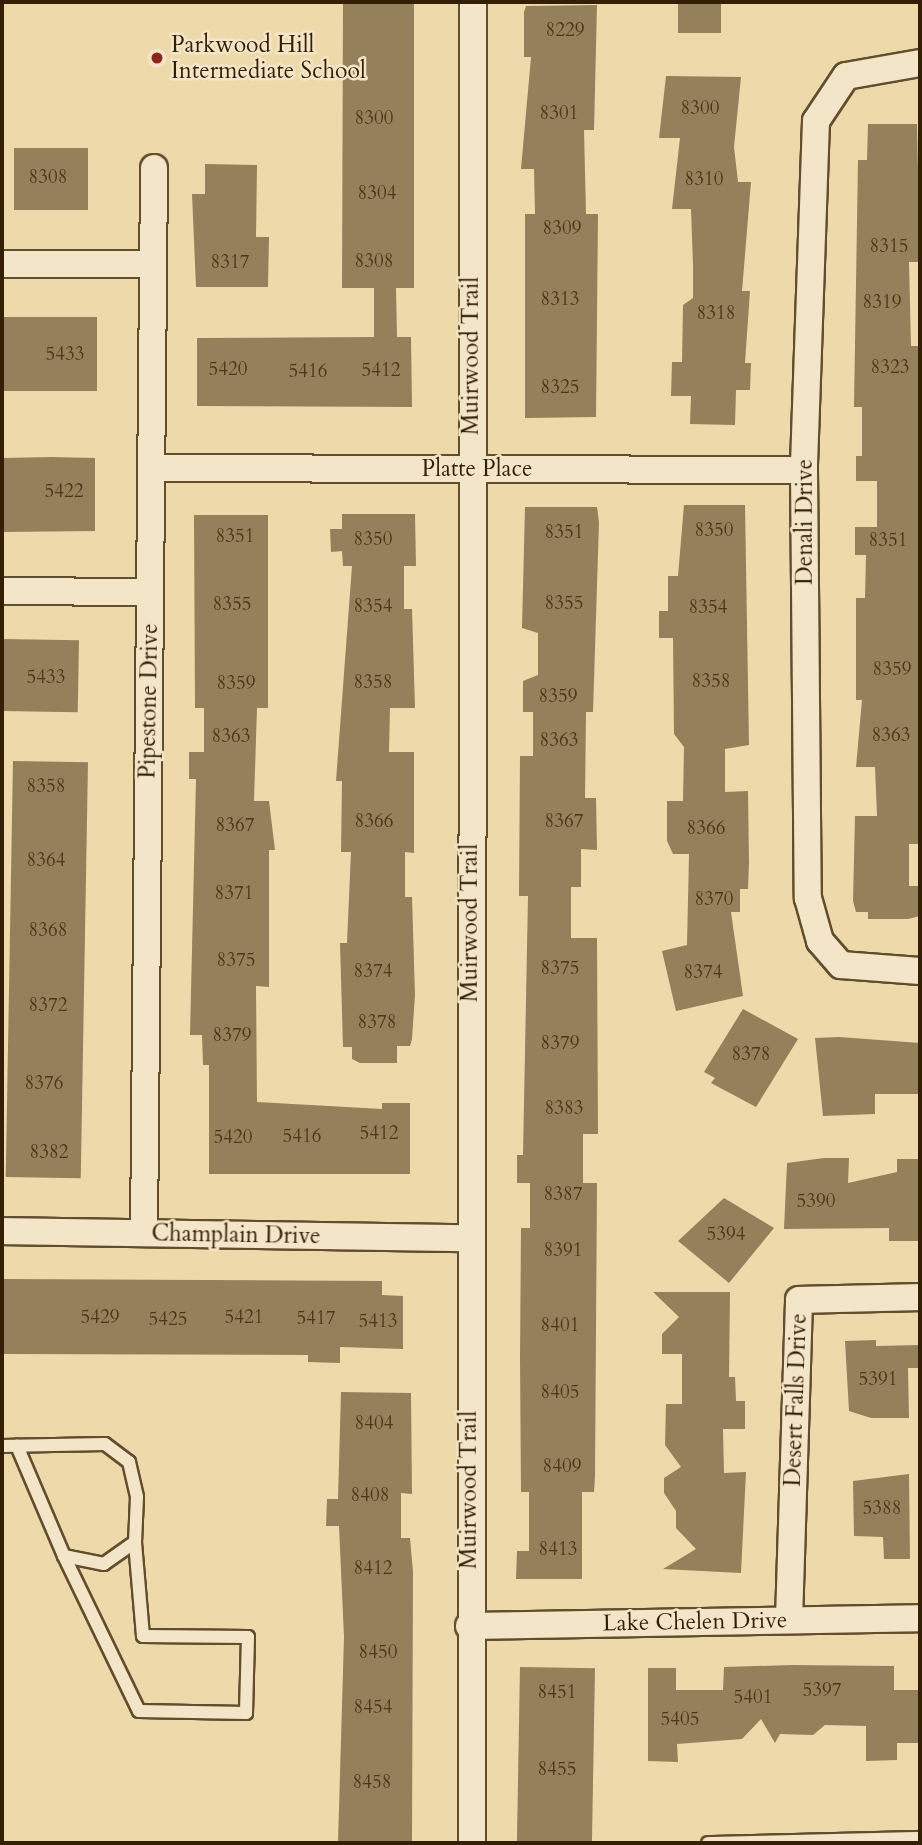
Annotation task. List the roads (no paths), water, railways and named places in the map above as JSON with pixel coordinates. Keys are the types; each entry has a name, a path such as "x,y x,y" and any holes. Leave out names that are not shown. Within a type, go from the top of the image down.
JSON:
{"street":[{"name":"Muirwood Trail","path":"472,1843 469,1626 473,2"},
{"name":"Denali Drive","path":"920,63 846,76 830,96 816,121 804,470 808,898 825,948 841,965 862,971 920,971"},
{"name":"Pipestone Drive","path":"144,1233 153,168"},
{"path":"2,264 152,264"},
{"name":"Platte Place","path":"151,468 804,470"},
{"path":"2,591 149,592"},
{"name":"Champlain Drive","path":"2,1231 470,1238"},
{"name":"Desert Falls Drive","path":"789,1620 799,1300 920,1297"},
{"name":"Lake Chelen Drive","path":"469,1626 920,1618"}],"lane":[{"path":"2,1446 105,1444 129,1462 137,1497 135,1542 143,1636 247,1637 246,1713 139,1711 64,1556 17,1446"},
{"path":"64,1556 104,1564 135,1542"},
{"path":"708,1843 920,1838"}],"place":[{"name":"Parkwood Hill Intermediate School","path":"157,58"}]}
